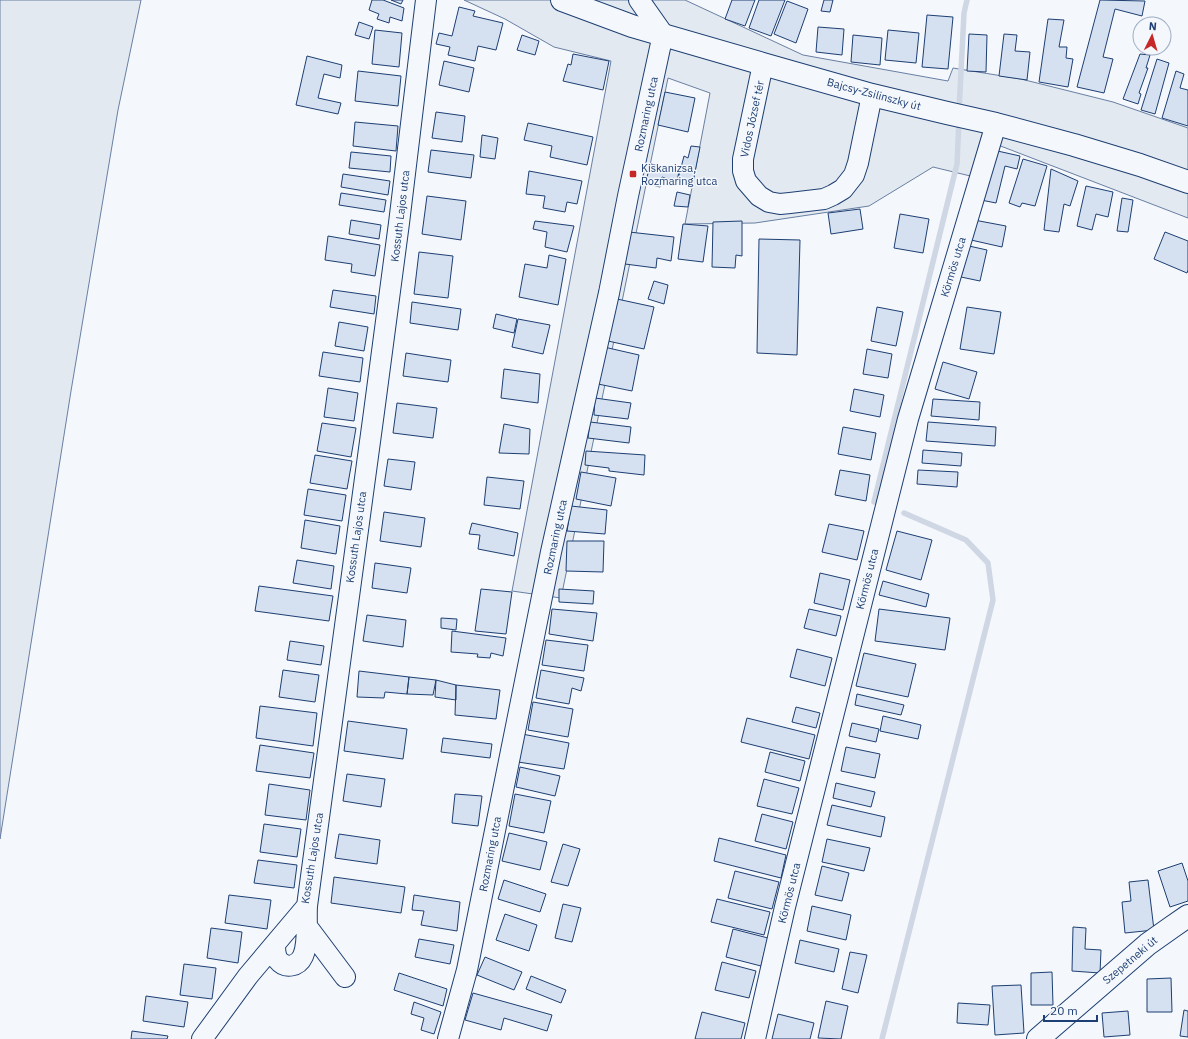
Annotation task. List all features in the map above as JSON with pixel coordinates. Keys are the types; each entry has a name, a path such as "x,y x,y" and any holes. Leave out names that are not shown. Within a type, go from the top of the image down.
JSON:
{"main road":[{"name":"Bajcsy-Zsilinszky út","path":"562,0 632,26 872,95 996,124 1140,165 1188,182"},
{"name":"Szepetneki út","path":"1038,1039 1148,944 1188,916"}],"street":[{"name":"Kossuth Lajos utca","path":"202,1039 248,976 275,945 306,916 400,215 426,0"},
{"path":"639,0 663,34"},
{"name":"Rozmaring utca","path":"448,1039 467,970 551,552 607,300 663,34"},
{"name":"Vidos József tér","path":"763,64 743,159 743,171 746,181 752,190 769,202 790,204 824,199 842,189 854,175 858,163 872,95"},
{"name":"Körmös utca","path":"755,1039 785,907 906,426 996,124"},
{"path":"275,945 275,954 278,960 290,966 299,962 306,944 306,916"},
{"path":"306,916 345,977"}],"shaded area":[{"path":"0,0 141,0 118,110 71,391 0,839"},
{"path":"464,0 685,0 803,55 948,81 953,68 1021,79 1113,102 1188,128 1188,218 998,145 987,180 933,167 869,206 755,223 685,224 710,93 668,78 561,598 512,591 611,61 554,47 505,19"}],"building":[{"path":"372,0 383,0 404,8 402,21 390,17 389,23 377,19 379,14 369,10"},
{"path":"391,0 403,0 401,4"},
{"path":"732,0 755,0 745,26 725,19"},
{"path":"759,0 785,0 771,36 749,28"},
{"path":"824,0 833,0 830,12 821,11"},
{"path":"1100,0 1145,1 1142,16 1115,9 1103,57 1113,59 1104,93 1077,87"},
{"path":"787,1 808,9 796,43 774,34"},
{"path":"459,7 475,11 473,16 503,23 496,50 478,46 475,61 448,55 450,47 436,44 439,33 452,36"},
{"path":"927,15 953,17 948,69 922,67"},
{"path":"1048,19 1064,20 1059,47 1067,47 1066,58 1073,59 1068,87 1039,82"},
{"path":"359,22 373,27 369,39 355,35"},
{"path":"818,27 844,29 842,55 816,52"},
{"path":"375,30 402,33 399,67 372,64"},
{"path":"888,30 919,33 916,63 885,60"},
{"path":"969,34 987,35 986,72 967,71"},
{"path":"1004,34 1017,35 1015,51 1030,52 1027,80 999,76"},
{"path":"522,35 539,41 535,55 517,50"},
{"path":"853,35 882,38 880,65 851,62"},
{"path":"573,54 609,61 603,90 563,81 568,64 571,65"},
{"path":"307,56 342,65 340,78 324,74 318,98 341,103 338,114 296,105"},
{"path":"1139,56 1150,56 1146,68 1148,68 1139,93 1141,94 1138,104 1123,99"},
{"path":"1157,59 1169,63 1155,114 1141,110"},
{"path":"444,61 474,68 469,92 439,85"},
{"path":"358,71 401,76 398,106 355,101"},
{"path":"1176,71 1184,74 1180,88 1188,90 1188,126 1162,118"},
{"path":"665,92 695,98 688,132 658,125"},
{"path":"436,112 465,116 462,142 432,138"},
{"path":"355,122 398,126 396,151 353,146"},
{"path":"528,123 593,137 587,165 550,157 552,146 524,140"},
{"path":"482,135 498,138 495,159 480,157"},
{"path":"691,146 700,147 693,182 678,179 684,156 688,158"},
{"path":"431,150 474,155 471,178 428,172"},
{"path":"993,150 1020,156 1017,169 1005,166 996,203 981,200"},
{"path":"351,152 391,156 390,172 349,168"},
{"path":"1023,159 1047,166 1035,206 1022,203 1020,207 1009,203"},
{"path":"651,164 679,171 677,182 662,177 660,187 645,183"},
{"path":"1051,169 1078,181 1070,206 1064,204 1059,232 1044,230"},
{"path":"529,171 582,181 577,204 567,202 565,212 543,208 545,196 526,194"},
{"path":"343,174 390,181 388,195 341,187"},
{"path":"1086,186 1113,192 1108,217 1096,214 1092,230 1077,226"},
{"path":"677,192 690,195 688,207 674,206"},
{"path":"341,193 386,200 384,212 339,205"},
{"path":"427,196 466,201 461,240 422,234"},
{"path":"1122,198 1133,200 1128,232 1117,231"},
{"path":"860,209 863,229 831,234 828,213"},
{"path":"900,214 929,219 923,253 894,248"},
{"path":"351,220 381,225 379,239 349,234"},
{"path":"974,220 1006,226 1002,247 971,240"},
{"path":"535,221 574,226 567,252 545,247 547,232 533,229"},
{"path":"742,221 742,256 736,255 735,268 712,267 713,222"},
{"path":"683,224 708,226 703,262 678,259"},
{"path":"629,232 674,237 671,261 657,258 656,268 625,264"},
{"path":"1165,232 1188,241 1187,273 1154,259"},
{"path":"328,236 380,245 375,276 351,272 352,264 325,260"},
{"path":"759,239 800,240 797,355 757,353"},
{"path":"969,246 987,250 980,281 961,277"},
{"path":"419,252 453,256 448,298 414,294"},
{"path":"549,255 566,259 558,305 519,297 525,264 547,268"},
{"path":"654,281 668,285 664,304 648,299"},
{"path":"333,290 376,296 374,314 330,307"},
{"path":"617,299 654,307 644,349 608,341"},
{"path":"412,302 461,309 458,330 410,323"},
{"path":"877,307 903,312 896,346 871,341"},
{"path":"967,307 1001,312 994,354 960,349"},
{"path":"496,314 517,319 514,333 493,328"},
{"path":"518,319 550,325 543,354 512,347"},
{"path":"339,322 368,327 364,351 335,346"},
{"path":"604,347 639,355 632,391 598,384"},
{"path":"867,349 892,354 888,378 863,374"},
{"path":"323,352 363,358 360,382 319,376"},
{"path":"406,353 451,360 448,382 403,376"},
{"path":"943,362 977,372 969,399 935,389"},
{"path":"504,369 540,374 538,403 501,398"},
{"path":"328,388 358,393 354,421 324,417"},
{"path":"854,389 884,395 880,417 850,411"},
{"path":"595,398 631,403 628,419 594,415"},
{"path":"933,399 980,402 979,420 931,416"},
{"path":"397,403 437,408 433,438 393,433"},
{"path":"590,422 631,427 629,443 588,438"},
{"path":"928,422 996,427 995,446 926,441"},
{"path":"322,423 356,428 351,457 317,451"},
{"path":"504,424 530,429 529,454 499,453"},
{"path":"843,427 876,433 871,460 838,454"},
{"path":"923,450 962,453 961,466 922,463"},
{"path":"586,451 645,455 644,475 609,471 609,468 585,465"},
{"path":"315,455 352,461 347,489 310,483"},
{"path":"388,459 415,462 411,490 384,486"},
{"path":"840,470 870,475 866,501 835,495"},
{"path":"918,470 958,472 957,487 917,484"},
{"path":"581,472 616,478 611,506 576,499"},
{"path":"487,477 524,481 520,509 484,505"},
{"path":"308,489 346,495 342,521 304,515"},
{"path":"571,506 607,510 605,534 567,531"},
{"path":"384,512 425,518 421,547 380,541"},
{"path":"305,520 340,526 336,554 301,548"},
{"path":"472,523 518,533 514,556 478,549 480,535 469,534"},
{"path":"829,524 864,531 857,560 822,552"},
{"path":"897,531 932,540 921,580 886,570"},
{"path":"567,541 604,541 603,572 566,571"},
{"path":"297,560 334,566 331,589 293,583"},
{"path":"375,563 411,568 407,593 372,588"},
{"path":"820,573 850,580 843,610 814,603"},
{"path":"883,581 929,594 926,607 879,595"},
{"path":"259,586 333,596 329,621 255,611"},
{"path":"481,589 512,592 506,634 475,631"},
{"path":"559,589 594,591 593,604 559,602"},
{"path":"552,609 597,613 593,641 549,634"},
{"path":"809,609 841,616 836,636 804,628"},
{"path":"879,609 950,618 945,650 875,641"},
{"path":"367,615 406,620 403,647 363,641"},
{"path":"441,618 457,619 456,630 441,628"},
{"path":"452,631 506,638 503,656 491,653 490,658 477,657 478,654 451,652"},
{"path":"546,640 588,645 584,671 542,665"},
{"path":"290,641 324,646 321,665 287,660"},
{"path":"797,649 832,658 825,686 790,677"},
{"path":"864,653 916,664 908,697 856,686"},
{"path":"283,670 319,675 315,702 279,697"},
{"path":"541,670 584,678 581,691 572,688 569,704 536,698"},
{"path":"359,671 409,677 407,694 385,692 384,698 357,697"},
{"path":"409,677 436,680 433,695 407,694"},
{"path":"436,680 456,685 456,700 435,697"},
{"path":"456,685 500,690 496,719 455,715"},
{"path":"857,694 904,705 901,715 855,705"},
{"path":"533,702 573,709 568,737 528,730"},
{"path":"260,706 317,713 313,746 256,738"},
{"path":"796,707 820,713 816,728 792,722"},
{"path":"883,716 921,725 918,739 880,731"},
{"path":"747,718 815,735 809,759 741,742"},
{"path":"348,721 407,729 403,759 344,751"},
{"path":"852,723 879,729 876,742 849,736"},
{"path":"522,734 569,743 564,769 518,762"},
{"path":"443,738 492,744 490,758 441,752"},
{"path":"260,745 314,753 310,778 256,771"},
{"path":"846,747 880,754 875,778 841,771"},
{"path":"770,752 805,761 800,781 765,772"},
{"path":"520,767 560,776 555,796 516,787"},
{"path":"347,774 385,779 381,807 343,801"},
{"path":"764,779 799,788 792,814 757,806"},
{"path":"836,783 875,792 871,807 833,798"},
{"path":"269,784 310,790 306,820 265,815"},
{"path":"455,794 482,796 478,826 452,823"},
{"path":"515,794 551,801 544,833 509,826"},
{"path":"832,805 885,817 881,837 827,825"},
{"path":"762,814 793,822 786,849 755,841"},
{"path":"264,824 301,829 297,857 260,852"},
{"path":"509,833 547,842 540,870 502,861"},
{"path":"339,834 380,840 377,864 335,858"},
{"path":"719,838 786,855 781,878 714,861"},
{"path":"827,839 870,848 864,871 822,862"},
{"path":"563,844 580,849 568,886 551,882"},
{"path":"258,860 297,865 294,888 254,883"},
{"path":"1182,863 1188,881 1188,901 1170,907 1158,871"},
{"path":"822,866 849,873 842,901 815,895"},
{"path":"735,871 779,882 772,909 728,898"},
{"path":"334,877 405,887 401,913 331,903"},
{"path":"504,880 546,894 540,912 498,899"},
{"path":"1148,880 1154,930 1125,933 1122,902 1131,901 1129,882"},
{"path":"229,895 271,900 267,929 225,923"},
{"path":"414,895 460,902 457,931 421,925 424,911 412,910"},
{"path":"717,899 770,912 764,935 711,922"},
{"path":"563,904 581,908 572,942 555,938"},
{"path":"812,906 851,915 846,940 807,931"},
{"path":"505,914 537,925 529,951 496,940"},
{"path":"1073,927 1086,928 1085,949 1101,950 1100,973 1072,971"},
{"path":"211,928 242,932 238,963 207,958"},
{"path":"733,929 768,938 761,966 726,957"},
{"path":"419,939 454,945 450,964 415,957"},
{"path":"800,940 839,949 834,972 795,963"},
{"path":"850,952 867,955 858,993 842,989"},
{"path":"485,957 522,972 514,990 477,975"},
{"path":"722,962 756,971 749,998 715,990"},
{"path":"184,964 216,968 212,999 180,995"},
{"path":"1052,972 1053,1005 1031,1005 1031,973"},
{"path":"399,973 447,989 443,1006 394,990"},
{"path":"531,976 566,990 561,1003 526,989"},
{"path":"1171,978 1172,1012 1147,1012 1147,979"},
{"path":"1021,985 1024,1033 995,1035 992,986"},
{"path":"473,993 552,1015 547,1031 504,1018 501,1030 465,1020"},
{"path":"146,996 188,1002 184,1027 143,1021"},
{"path":"826,1001 848,1006 841,1039 818,1038"},
{"path":"414,1002 441,1012 434,1034 421,1030 424,1018 411,1014"},
{"path":"958,1003 990,1005 988,1025 957,1023"},
{"path":"1184,1010 1188,1011 1188,1037 1180,1036"},
{"path":"1128,1011 1130,1035 1104,1037 1102,1013"},
{"path":"702,1012 745,1023 741,1039 695,1039"},
{"path":"778,1014 814,1023 810,1039 772,1039"},
{"path":"132,1031 168,1036 167,1039 131,1039"}],"waterway":[{"path":"959,111 964,13 967,0"},
{"path":"874,502 957,164 959,120"},
{"path":"882,1039 993,600 988,563 966,540 904,513"}],"place":[{"name":"Kiskanizsa, Rozmaring utca","path":"633,174"}]}
